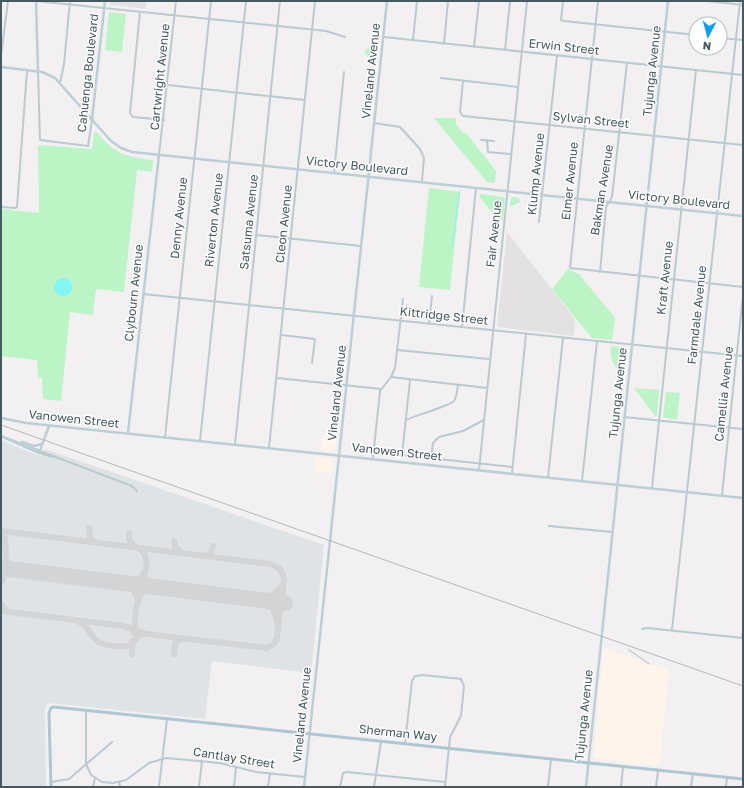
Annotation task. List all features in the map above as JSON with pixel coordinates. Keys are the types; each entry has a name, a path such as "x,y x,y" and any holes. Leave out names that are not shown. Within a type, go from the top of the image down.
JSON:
{"main road":[{"path":"36,1 38,72"},
{"name":"Cahuenga Boulevard","path":"92,120 105,1"},
{"name":"Vineland Avenue","path":"304,787 387,1"},
{"name":"Tujunga Avenue","path":"586,787 668,1"},
{"name":"Victory Boulevard","path":"1,68 26,70 51,76 60,83 111,141 121,148 132,152 743,216"},
{"path":"84,111 93,108"},
{"name":"Clybourn Avenue","path":"128,433 159,155"},
{"name":"Vanowen Street","path":"1,418 49,426 373,458 743,498"},
{"path":"40,452 49,426"},
{"path":"1,436 40,452"},
{"path":"6,438 34,446 43,444"},
{"path":"15,440 40,452"},
{"name":"Sherman Way","path":"51,782 49,713 51,708 86,710 743,779"},
{"path":"51,782 51,787"}],"street":[{"path":"1,56 8,1"},
{"path":"36,1 312,30 345,37"},
{"path":"60,83 64,64 70,1"},
{"name":"Cartwright Avenue","path":"159,155 168,85 176,1"},
{"name":"Denny Avenue","path":"165,437 211,1"},
{"name":"Riverton Avenue","path":"200,441 246,1"},
{"name":"Satsuma Avenue","path":"235,444 280,1"},
{"name":"Cleon Avenue","path":"269,448 315,1"},
{"path":"413,40 418,1"},
{"path":"444,44 448,1"},
{"path":"474,47 479,1"},
{"path":"505,50 510,1"},
{"name":"Fair Avenue","path":"479,470 527,1"},
{"path":"563,1 561,20 688,34"},
{"name":"Elmer Avenue","path":"598,1 570,268 600,272"},
{"path":"708,1 743,5"},
{"name":"Farmdale Avenue","path":"672,630 740,1"},
{"path":"140,12 130,114 133,117 164,120"},
{"name":"Erwin Street","path":"384,37 743,75"},
{"path":"728,38 743,40"},
{"name":"Klump Avenue","path":"539,222 557,56"},
{"name":"Bakman Avenue","path":"600,272 606,207 612,197 627,63"},
{"path":"1,207 16,208 26,70"},
{"name":"Kraft Avenue","path":"652,488 696,70"},
{"name":"Cahuenga Boulevard","path":"38,72 40,140 88,146 92,120"},
{"path":"334,173 344,72"},
{"path":"441,78 518,87"},
{"name":"Sylvan Street","path":"463,81 460,115 743,145"},
{"path":"168,85 305,100"},
{"path":"374,123 400,127 420,149 424,158 422,182"},
{"path":"481,140 494,141"},
{"path":"488,140 488,152 511,154"},
{"path":"462,327 476,188"},
{"path":"257,235 361,246"},
{"path":"600,272 743,287"},
{"name":"Kittridge Street","path":"143,294 743,356"},
{"name":"Camellia Avenue","path":"722,495 743,295"},
{"path":"429,324 432,296"},
{"path":"373,458 381,389 391,377 395,368 403,299"},
{"path":"512,473 526,334"},
{"path":"281,335 315,339 312,363"},
{"path":"548,477 562,338"},
{"path":"582,481 596,341"},
{"path":"397,350 490,359"},
{"path":"391,377 487,388"},
{"path":"277,378 381,389"},
{"path":"402,455 410,380"},
{"path":"406,420 422,413 450,405 454,402 458,385"},
{"path":"624,417 743,429"},
{"path":"431,458 433,444 439,437 463,431 484,420"},
{"path":"40,452 132,486 137,491"},
{"name":"Vanowen Street","path":"374,452 512,467"},
{"path":"549,526 612,532"},
{"path":"642,629 672,630 743,638 743,630"},
{"path":"406,743 412,685 415,676 423,675 459,678 463,681 464,688 461,718 450,737 445,787"},
{"path":"86,710 86,764 88,771 95,778 107,783 119,782 120,787"},
{"path":"159,787 166,719"},
{"path":"374,787 382,741"},
{"path":"51,782 69,779 112,742"},
{"name":"Cantlay Street","path":"119,782 126,780 149,763 162,758 220,763 270,773 305,777"},
{"path":"548,787 551,758"},
{"path":"199,787 202,761"},
{"path":"621,787 623,766"},
{"path":"234,787 236,767"},
{"path":"656,787 658,770"},
{"path":"268,787 270,773"},
{"path":"340,787 343,773 445,782"},
{"path":"691,787 693,773"},
{"path":"726,787 727,777"},
{"path":"94,787 95,778"}],"shaded area":[{"path":"110,1 149,1 146,3 146,9 111,5"},
{"path":"507,232 575,319 574,336 497,327"},
{"path":"325,434 337,435 335,450 321,450 322,439 324,439"},
{"path":"1,440 37,455 42,456 45,449 324,545 311,673 212,661 205,719 48,703 45,709 46,787 1,787"},
{"path":"316,457 333,459 332,474 315,471"},
{"path":"603,648 669,670 659,766 594,758"}],"green space":[{"path":"109,12 126,14 122,52 105,50"},
{"path":"378,39 376,66 364,52"},
{"path":"434,118 456,118 456,124 463,133 466,133 496,171 495,183 487,182"},
{"path":"96,132 115,150 128,156 153,160 152,172 137,170 124,292 96,289 93,315 70,312 61,401 43,399 42,378 38,377 37,360 1,356 1,209 39,213 38,145 92,149 94,133"},
{"path":"429,188 460,192 450,290 419,287"},
{"path":"481,194 503,197 505,199 503,220 497,219 479,196"},
{"path":"512,197 519,198 520,202 509,207"},
{"path":"568,269 579,274 615,318 612,340 592,338 552,289"},
{"path":"611,346 626,348 627,350 624,376 613,363"},
{"path":"634,388 659,390 656,417"},
{"path":"666,392 680,393 677,420 663,417"}],"water":[{"path":"63,278 69,281 72,287 69,293 63,296 57,293 54,287 57,281"}],"waterway":[{"path":"452,248 460,190"}],"taxiway":[{"path":"89,528 90,538 95,542"},
{"path":"1,531 271,564 281,570 284,579 277,637 274,644 267,648 146,634 124,626 1,611"},
{"path":"1,533 5,539 6,561 12,567 20,570"},
{"path":"124,583 135,581 143,575 146,566 145,555 140,549 130,542 129,533"},
{"path":"174,541 175,547 181,552"},
{"path":"206,556 211,553 213,546"},
{"path":"1,583 5,575 18,571"},
{"path":"144,573 149,582 158,587 165,588"},
{"path":"126,584 133,589 138,599"},
{"path":"258,599 272,596 282,586"},
{"path":"134,633 137,603 144,592 149,588 157,587"},
{"path":"257,599 273,608 277,621"},
{"path":"1,604 8,612"},
{"path":"78,621 84,625 99,642 113,646 129,645 139,636 144,634"},
{"path":"174,654 175,643 183,638"},
{"path":"132,654 133,642"}],"runway":[{"path":"1,568 285,603"}],"railway":[{"path":"1,425 743,686"},
{"path":"628,649 649,664"}]}
